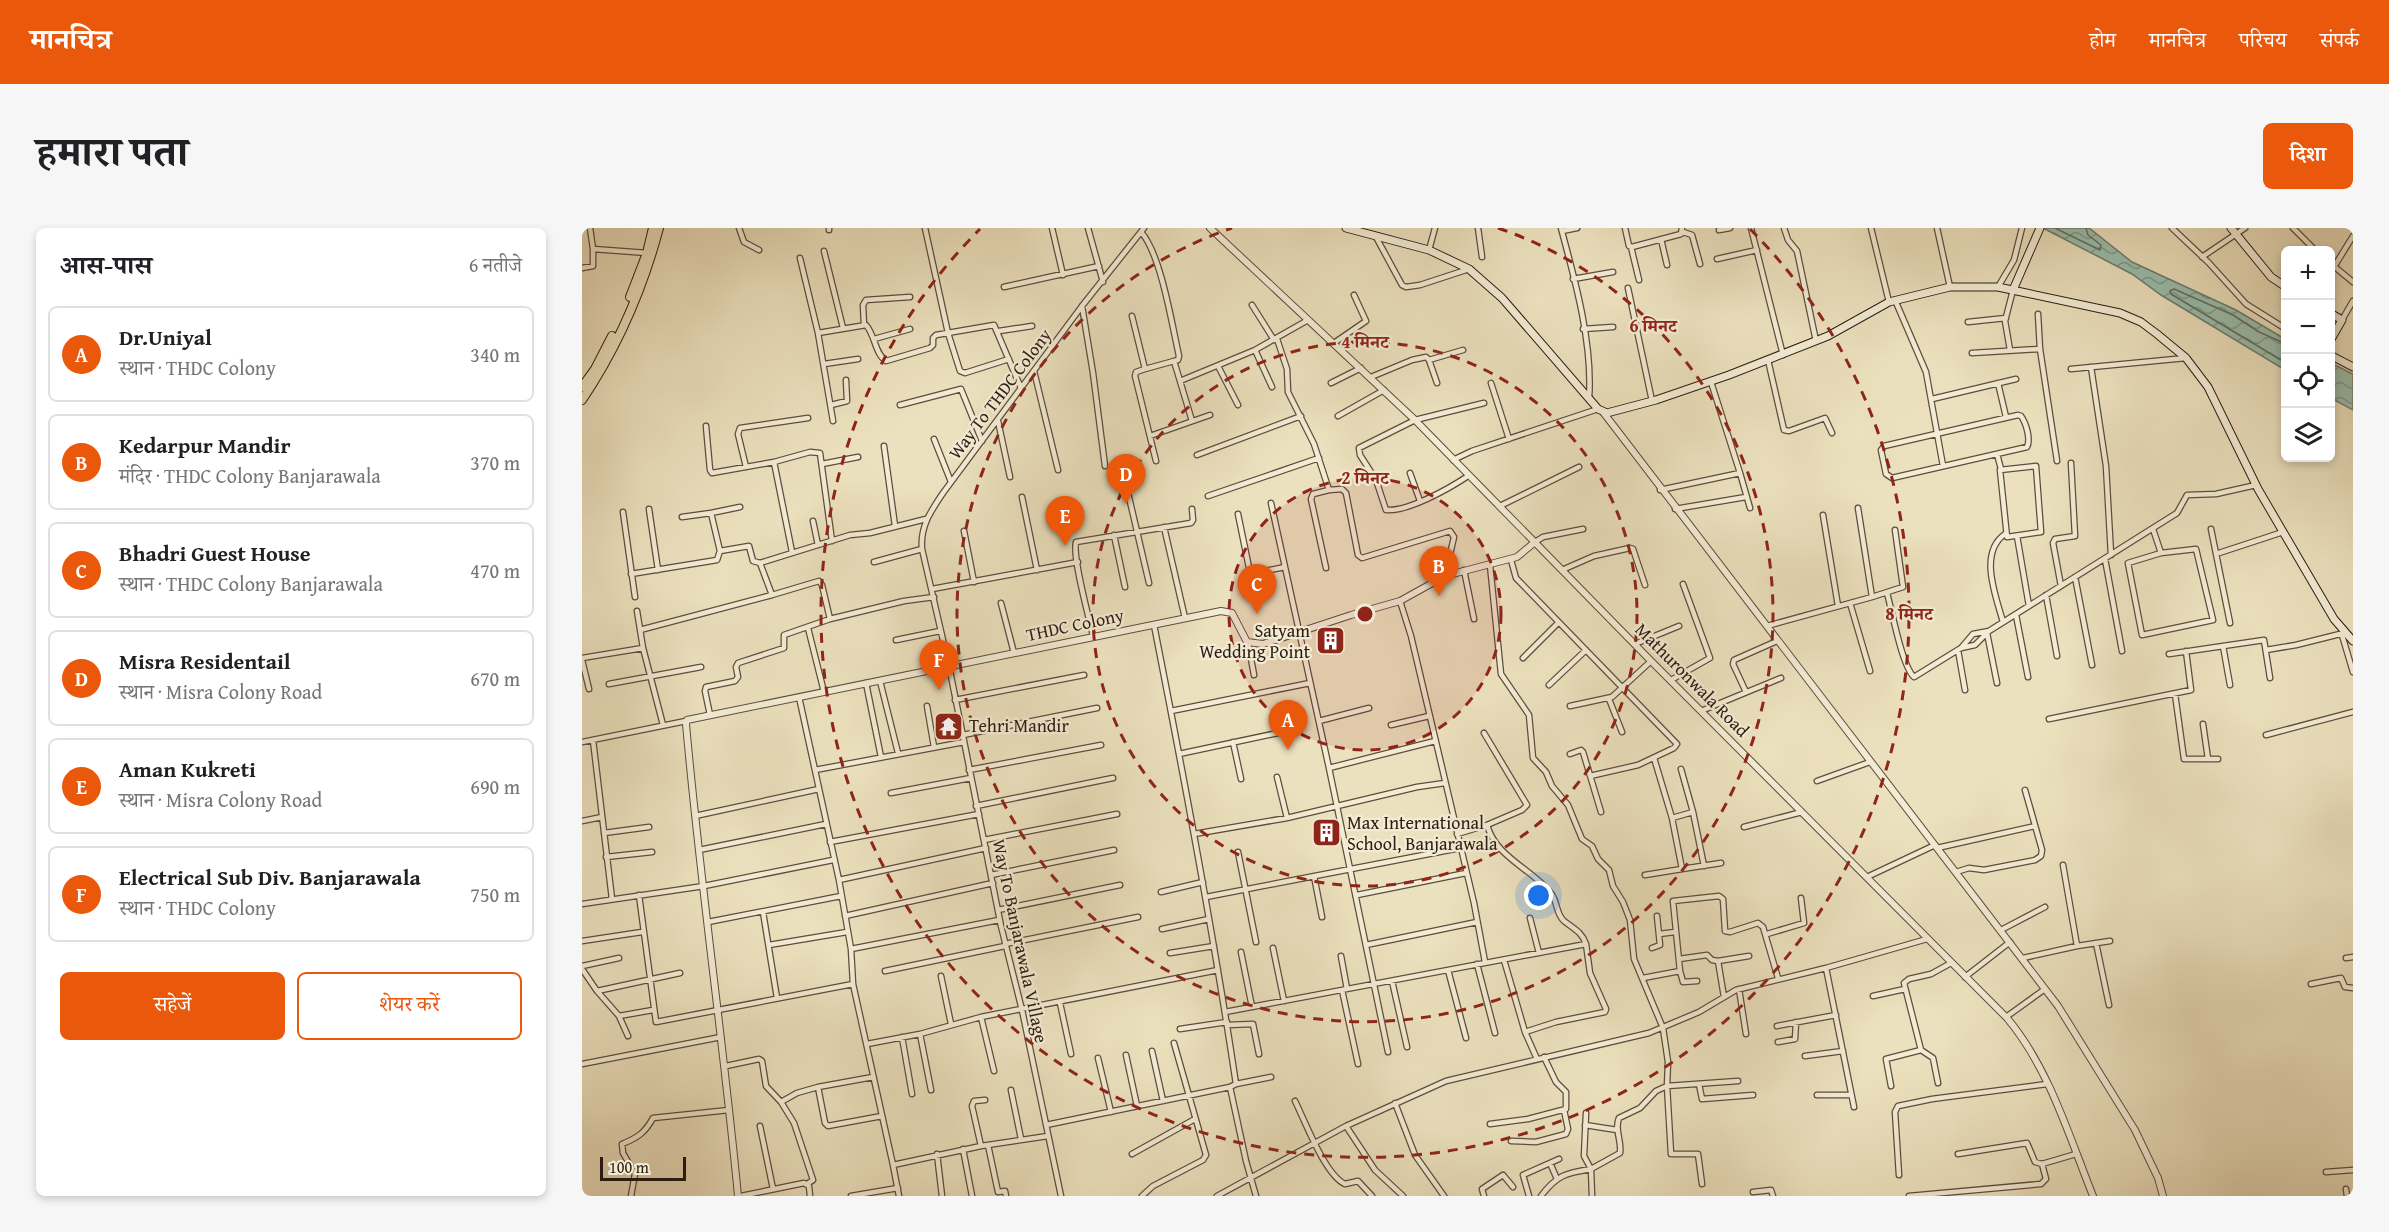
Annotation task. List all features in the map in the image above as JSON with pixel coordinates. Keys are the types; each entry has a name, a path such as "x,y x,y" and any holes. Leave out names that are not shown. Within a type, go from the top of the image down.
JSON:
{"highway":[{"path":"582,387 595,369 624,312 647,253 653,228"},
{"path":"582,400 607,359 639,290 647,272 659,228"}],"main road":[{"path":"1346,228 1368,231 1376,237 1429,250 1469,269 1502,298 1600,411 1610,413 1653,402 1711,382 1816,341 1892,301 1950,286 1998,287 2120,313 2141,322 2186,358 2208,387 2256,485 2343,634 2353,641"},
{"path":"2233,231 2271,277 2281,284"},
{"path":"2013,290 2038,232"},
{"path":"2335,316 2342,320 2335,333"},
{"path":"2335,357 2353,368"}],"street":[{"path":"582,268 593,267 590,228"},
{"path":"739,228 744,242 759,250"},
{"path":"925,228 948,333 962,373 1009,359"},
{"path":"1052,228 1063,275"},
{"path":"1088,228 1103,282"},
{"name":"Mathuronwala Road","path":"1210,228 1415,420 1652,662 2006,1017 2027,1044 2047,1084 2093,1196"},
{"path":"1429,250 1435,228"},
{"path":"1478,228 1482,258"},
{"path":"1577,228 1562,230 1574,279 1590,366 1588,398"},
{"path":"1625,228 1639,280"},
{"path":"1719,230 1730,228"},
{"path":"1751,228 1783,355"},
{"path":"1784,228 1788,240 1797,251 1816,341"},
{"path":"1871,228 1892,301 1922,361 1932,399 1943,466"},
{"path":"1937,228 1950,286"},
{"path":"1998,287 2014,260 2022,228"},
{"path":"2172,228 2202,256 2250,308 2281,326"},
{"path":"2202,256 2233,231 2245,228"},
{"path":"2293,228 2311,246"},
{"path":"1142,230 1150,245 1158,271 1179,356 1178,360 1144,369 1136,372 1135,376 1156,460"},
{"name":"Way To THDC Colony","path":"933,593 922,549 921,536 926,519 1021,387 1142,230"},
{"path":"1631,247 1682,230 1692,235 1700,264"},
{"path":"2335,261 2353,236"},
{"path":"1376,237 1402,285 1406,287 1420,285 1469,269"},
{"path":"1660,239 1667,265"},
{"path":"593,249 647,253"},
{"path":"1717,259 1757,250"},
{"path":"824,251 843,328"},
{"path":"800,258 818,333 833,421"},
{"path":"1004,287 1099,266"},
{"path":"2335,267 2353,282"},
{"path":"1574,279 1613,272"},
{"path":"1628,288 1653,402"},
{"path":"2010,350 2006,318 2013,290"},
{"path":"1334,343 1366,321 1353,295"},
{"path":"864,325 863,305 866,300 910,297"},
{"path":"2342,320 2353,301"},
{"path":"1252,305 1275,339 1287,369 1288,392 1319,458 1329,490"},
{"path":"1082,306 1094,373 1106,466"},
{"path":"2038,314 2040,349 2057,461"},
{"path":"1132,316 1144,369"},
{"path":"1968,322 2006,318"},
{"path":"1180,381 1255,350 1308,320"},
{"path":"818,333 864,325 868,327 881,358 886,361 930,348 934,337 991,324 999,331 1021,387"},
{"path":"999,331 1032,326"},
{"path":"1583,329 1613,327"},
{"path":"874,339 910,329"},
{"path":"1972,353 2040,349"},
{"path":"1255,350 1272,387"},
{"path":"1371,377 1412,360 1423,357 1429,360 1463,350"},
{"path":"2071,369 2186,358"},
{"path":"824,364 858,359"},
{"path":"1429,360 1437,383"},
{"path":"1768,360 1784,430 1789,431 1825,418 1832,433"},
{"path":"1174,361 1192,421"},
{"path":"1218,366 1238,405"},
{"path":"2091,367 2106,466 2111,555"},
{"path":"1331,383 1361,368"},
{"path":"1034,371 1058,470"},
{"path":"1932,399 2016,379"},
{"path":"831,405 847,401 846,380"},
{"path":"1711,382 1750,508"},
{"path":"1491,383 1509,439"},
{"path":"1998,383 2006,417"},
{"path":"900,405 962,389 982,441"},
{"path":"1338,416 1384,390"},
{"path":"1468,476 1451,487 1420,501 1386,510 1376,480 1359,449 1360,446 1415,420 1484,403"},
{"path":"1453,460 1509,439 1600,411 2046,989 2126,1114 2144,1149 2163,1196"},
{"path":"1150,436 1209,415"},
{"path":"2018,415 2023,417 2029,444 2025,448 1889,478 1881,450 1884,446 1937,433 2018,415"},
{"path":"1197,455 1301,416"},
{"path":"746,467 738,434 739,429 808,417"},
{"path":"998,421 1010,477"},
{"path":"706,426 711,472 715,473 815,452 820,453 832,541"},
{"path":"934,439 951,482"},
{"path":"884,446 895,526"},
{"path":"1997,454 2001,469 2005,534"},
{"path":"822,464 858,457"},
{"path":"1208,496 1319,458"},
{"path":"774,462 792,552"},
{"path":"2061,586 2053,543 2055,539 2076,535 2071,463"},
{"path":"1500,506 1579,467"},
{"path":"2001,469 2037,467 2041,532 2007,537 2005,534"},
{"path":"1410,473 1420,501"},
{"path":"1660,490 1740,473"},
{"path":"1125,480 1139,531 1149,583"},
{"path":"1959,649 1975,645 2003,622 2178,513 2187,495 2216,494 2256,485"},
{"path":"1326,568 1311,499 1313,494 1342,489 1346,491 1356,550 1362,558 1452,532 1453,543 1445,576"},
{"path":"1022,497 1037,570"},
{"path":"1675,509 1746,497"},
{"path":"1271,503 1357,895 1388,1052"},
{"path":"682,517 740,507"},
{"path":"649,508 658,570"},
{"path":"1858,508 1872,597"},
{"path":"1093,636 1075,546 1077,542 1192,523 1192,509"},
{"path":"623,512 635,597"},
{"path":"631,574 715,561 719,558 720,551 711,513"},
{"path":"1239,514 1254,592"},
{"path":"1823,515 1838,606"},
{"path":"720,551 747,545 754,562 759,563 832,541 926,519"},
{"path":"813,521 818,545"},
{"path":"1164,527 1185,618"},
{"path":"1254,675 1248,642 1263,644 1400,601 1445,576 1511,560 1522,555 1534,542 1543,537 1583,529"},
{"path":"2153,529 2161,553"},
{"path":"2211,529 2230,623"},
{"path":"1767,626 1902,588 1904,583 1895,530"},
{"path":"964,531 974,582"},
{"path":"2216,554 2283,532"},
{"path":"2003,622 1990,560 1997,540 2005,534"},
{"path":"1114,535 1125,587"},
{"path":"2017,536 2029,606"},
{"path":"1562,570 1594,556 1630,548 1633,549 1645,585"},
{"path":"874,562 922,549"},
{"path":"2196,549 2213,620 2142,635 2128,563 2161,553 2196,549"},
{"path":"2105,559 2122,651"},
{"path":"1511,560 1516,578 1677,744 1674,748 1631,767 1590,776"},
{"path":"710,715 706,687 735,681 738,677 736,667 738,663 784,648 784,634 830,619 974,582 1078,562"},
{"path":"759,563 772,595"},
{"path":"1490,565 1502,674 1529,715 1534,760 1546,772 1552,786 1568,805 1582,839 1592,846 1598,859 1609,870 1630,920 1634,959 1662,1028 1668,1062 1666,1086 1671,1154 1698,1154 1702,1184"},
{"path":"1250,574 1285,567"},
{"path":"1464,570 1474,619"},
{"path":"2075,577 2092,665"},
{"path":"640,630 819,581 830,619"},
{"path":"1671,680 1710,658 1683,584"},
{"path":"933,593 948,666"},
{"path":"1887,593 1905,660 1912,676 1916,676 1959,649 1973,634 1988,632"},
{"path":"2046,595 2057,656"},
{"path":"1400,601 1411,636 1478,922 1485,962"},
{"path":"1001,603 1014,653"},
{"path":"1850,603 1870,671"},
{"path":"637,611 663,725"},
{"name":"THDC Colony","path":"686,721 1221,611 1232,613 1248,642"},
{"path":"2016,615 2028,677"},
{"path":"1523,658 1558,623"},
{"path":"1154,624 1206,897 1236,1084"},
{"path":"1635,644 1679,626"},
{"path":"808,628 824,692"},
{"path":"896,640 940,631"},
{"path":"1988,632 1997,683"},
{"path":"2266,650 2343,634 2353,672"},
{"path":"2169,654 2263,639 2270,678"},
{"path":"1746,692 1733,664 1734,660 1778,641"},
{"path":"2223,646 2230,685"},
{"path":"589,689 582,659 644,648"},
{"path":"1959,649 1965,690"},
{"path":"1550,685 1586,650"},
{"path":"2049,719 2175,694 2192,688 2186,651"},
{"path":"1570,706 1609,699 1652,662"},
{"name":"Way To Banjarawala Village","path":"948,666 999,920 1022,1011 1061,1196"},
{"path":"609,684 701,667"},
{"path":"955,700 1084,675"},
{"path":"1701,711 1781,678"},
{"path":"880,681 898,753"},
{"path":"866,683 881,757"},
{"path":"1171,711 1310,683"},
{"path":"2175,694 2184,759 2218,759"},
{"path":"799,697 839,880 851,949 853,984 899,1196"},
{"path":"1609,699 1622,732"},
{"path":"927,706 934,747"},
{"path":"963,735 1097,708"},
{"path":"1319,721 1369,708"},
{"path":"2266,735 2353,712"},
{"path":"1390,726 1429,716"},
{"path":"582,742 686,721 739,1196 807,1184 813,1180 794,1123 781,1102 767,1089 761,1060 726,1066"},
{"path":"2203,724 2208,759"},
{"path":"1179,754 1287,731"},
{"path":"1457,834 1487,825 1522,810 1527,805 1484,733"},
{"path":"592,740 612,899"},
{"path":"1329,768 1435,741"},
{"path":"815,770 964,742"},
{"path":"1233,742 1241,779"},
{"path":"969,770 1101,745"},
{"path":"1570,754 1583,751 1601,813"},
{"path":"1654,758 1672,818 1682,869"},
{"path":"1816,781 1870,762"},
{"path":"1681,769 1704,866"},
{"path":"1277,777 1287,818"},
{"path":"891,793 971,778"},
{"path":"976,806 1113,778"},
{"path":"1194,834 1287,818 1417,787 1445,783"},
{"path":"695,816 819,789"},
{"path":"1956,872 1969,868 1984,870 2039,859 2042,850 2025,790"},
{"path":"1672,818 1693,812"},
{"path":"1744,827 1802,812"},
{"path":"830,842 979,814"},
{"path":"984,840 1117,814"},
{"path":"582,821 602,817"},
{"path":"699,850 826,824"},
{"path":"1487,825 1492,839 1501,850 1551,892 1562,918 1582,935 1586,944 1590,973 1606,1009 1605,1012 1556,1022 1525,1032"},
{"path":"1867,877 1936,846 2035,826"},
{"path":"604,833 649,827"},
{"path":"839,880 986,848"},
{"path":"1206,897 1460,848"},
{"path":"991,875 1114,850"},
{"path":"606,857 652,852"},
{"path":"1238,852 1256,942"},
{"path":"582,904 704,886 833,860"},
{"path":"1645,875 1721,863"},
{"path":"2063,866 2077,945"},
{"path":"1357,895 1466,873"},
{"path":"1314,876 1322,917"},
{"path":"1161,892 1203,882"},
{"path":"845,916 993,884"},
{"path":"998,910 1120,885"},
{"path":"639,895 654,1019 658,1022 718,1008 853,984"},
{"path":"708,922 841,896"},
{"path":"1696,981 1683,982 1672,901 1719,896 1723,899 1725,930 1730,932 1758,923 1763,927 1767,934 1778,978"},
{"path":"1767,934 1804,923 1801,898"},
{"path":"2001,930 2045,906"},
{"path":"763,912 777,998"},
{"path":"1652,948 1660,945 1657,916"},
{"path":"885,971 1138,917"},
{"path":"1530,918 1539,953"},
{"path":"1162,929 1209,919"},
{"path":"851,949 999,920"},
{"path":"1366,945 1478,922"},
{"path":"582,941 642,932"},
{"path":"769,945 847,932"},
{"path":"1659,934 1675,932"},
{"path":"1217,1196 1346,1126 1446,1081 1662,1028 1699,1012 1739,989 1826,968 1927,939"},
{"path":"2023,958 2077,945 2110,941"},
{"path":"1965,977 2010,942"},
{"path":"2096,943 2109,1005"},
{"path":"1226,1012 1586,944"},
{"path":"1170,953 1214,945"},
{"path":"1274,948 1284,1001"},
{"path":"1241,952 1252,1007"},
{"path":"1679,959 1707,955 1712,960 1718,961 1749,956"},
{"path":"1341,956 1358,1064"},
{"path":"2346,958 2353,957"},
{"path":"619,958 582,968 597,991 619,1016 628,1036"},
{"path":"1504,960 1525,1032 1537,1059"},
{"path":"1718,961 1725,997"},
{"path":"1938,1083 1933,1058 1921,1050 1905,989 1906,980 1931,974 1951,963"},
{"path":"1477,964 1495,1033"},
{"path":"1826,968 1854,1107"},
{"path":"867,1044 920,1034 981,1017 1022,1011 1218,970"},
{"path":"1448,970 1466,1038"},
{"path":"1643,978 1680,971"},
{"path":"597,991 680,973"},
{"path":"940,976 951,1024"},
{"path":"2311,984 2341,978 2345,987 2353,988"},
{"path":"1392,981 1407,1047"},
{"path":"1739,989 1746,1034"},
{"path":"1873,996 1905,989"},
{"path":"2006,1017 2046,989"},
{"path":"1060,1003 1071,1054"},
{"path":"619,1016 653,1010"},
{"path":"1777,1026 1836,1016"},
{"path":"981,1017 994,1071"},
{"path":"1778,1042 1795,1039 1796,1022"},
{"path":"1180,1029 1227,1023 1253,1024 1260,1054"},
{"path":"920,1034 931,1090"},
{"path":"582,1064 721,1037"},
{"path":"902,1037 912,1094"},
{"path":"1142,1196 1153,1186 1205,1158 1206,1153 1174,1043"},
{"path":"1891,1086 1886,1059 1921,1050"},
{"path":"1152,1051 1162,1101"},
{"path":"1805,1056 1843,1051"},
{"path":"1126,1056 1137,1106"},
{"path":"1511,1141 1536,1142 1566,1134 1568,1129 1564,1110 1566,1092 1556,1082 1544,1057"},
{"path":"1098,1058 1111,1112"},
{"path":"781,1102 797,1093 818,1087 873,1077"},
{"path":"1046,1125 1271,1077"},
{"path":"1541,1196 1557,1179 1569,1172 1592,1169 1620,1153 1621,1143 1617,1130 1619,1118 1640,1108 1656,1090 1666,1086 1738,1081"},
{"path":"1699,1084 1702,1099 1754,1095"},
{"path":"1899,1175 1895,1112 1898,1106 1942,1097 2047,1084"},
{"path":"818,1087 825,1123 828,1126 882,1116"},
{"path":"1230,1087 1245,1161 1256,1196"},
{"path":"1011,1090 1021,1139"},
{"path":"1817,1095 1851,1095"},
{"path":"981,1146 972,1106 974,1101 985,1100"},
{"path":"1295,1101 1313,1144 1340,1182 1347,1184 1357,1180 1372,1196"},
{"path":"1395,1103 1415,1155 1444,1196"},
{"path":"631,1196 635,1174 623,1153 622,1144 638,1137 647,1129 653,1118 729,1110"},
{"path":"1490,1124 1528,1119 1564,1110"},
{"path":"1586,1113 1584,1156 1592,1169 1592,1196"},
{"path":"1132,1154 1195,1119"},
{"path":"1585,1125 1617,1130"},
{"path":"760,1126 773,1189"},
{"path":"1346,1126 1375,1170 1402,1196"},
{"path":"893,1165 963,1149 1048,1136"},
{"path":"1958,1154 2027,1143 2035,1162 2042,1164 2076,1154"},
{"path":"988,1145 998,1192 1005,1191 1006,1196"},
{"path":"963,1149 972,1196"},
{"path":"937,1154 942,1196"},
{"path":"1529,1196 1523,1175 1559,1159"},
{"path":"1550,1163 1557,1179"},
{"path":"1910,1196 2041,1184 2046,1179 2042,1164"},
{"path":"2326,1173 2353,1170"},
{"path":"1484,1196 1482,1189 1503,1175 1513,1187"},
{"path":"807,1184 810,1196"},
{"path":"851,1196 898,1188"},
{"path":"2346,1189 2348,1196"},
{"path":"1753,1192 1771,1190 1773,1196"}],"water":[{"path":"2043,228 2089,228 2132,262 2236,310 2281,337 2281,368 2161,295 2132,274"},
{"path":"2335,365 2353,374 2353,410 2335,400"}],"place":[{"name":"Misra Residentail","path":"1126,504"},
{"name":"Aman Kukreti","path":"1065,546"},
{"name":"Kedarpur Mandir","path":"1439,596"},
{"name":"Bhadri Guest House","path":"1257,614"},
{"name":"Satyam Wedding Point","path":"1331,641"},
{"name":"Electrical Sub Div. Banjarawala","path":"939,690"},
{"name":"Tehri Mandir","path":"948,726"},
{"name":"Dr.Uniyal","path":"1288,750"},
{"name":"Max International School, Banjarawala","path":"1326,833"}]}
